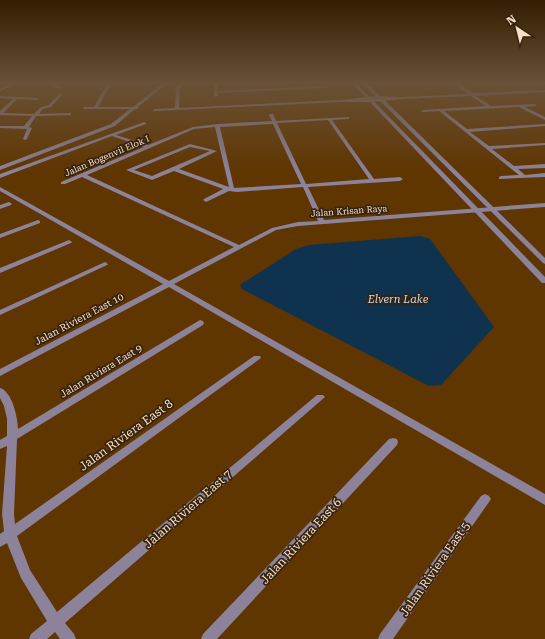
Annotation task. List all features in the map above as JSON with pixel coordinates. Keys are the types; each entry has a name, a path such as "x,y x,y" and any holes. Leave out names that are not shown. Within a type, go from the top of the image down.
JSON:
{"street":[{"path":"26,127 38,112"},
{"path":"0,168 113,125 132,112"},
{"path":"270,112 322,222"},
{"path":"381,112 545,281"},
{"path":"393,112 545,262"},
{"path":"442,112 523,176"},
{"path":"446,115 498,112"},
{"path":"531,112 545,119"},
{"path":"0,114 69,114"},
{"name":"Jalan Bogenvil Elok I","path":"63,184 193,128 217,125 347,118"},
{"path":"329,119 374,181"},
{"path":"0,176 144,123"},
{"path":"217,125 223,148 230,190"},
{"path":"465,130 545,125"},
{"path":"0,127 30,128 26,138"},
{"path":"112,135 149,146"},
{"path":"214,152 190,144 129,170 152,178 174,169 214,152 223,148"},
{"path":"487,148 545,144"},
{"path":"512,168 545,166"},
{"path":"174,169 230,190"},
{"path":"83,175 238,247"},
{"path":"501,178 545,175"},
{"path":"206,200 230,190 400,179"},
{"path":"0,189 545,500"},
{"path":"0,207 8,204"},
{"name":"Jalan Krisan Raya","path":"168,284 274,229 289,225 545,205"},
{"path":"0,236 38,222"},
{"path":"0,271 70,242"},
{"path":"0,313 105,264"},
{"name":"Jalan Riviera East 10","path":"0,373 168,284"},
{"name":"Jalan Riviera East 9","path":"0,445 200,323"},
{"name":"Jalan Riviera East 8","path":"5,538 257,358"},
{"path":"0,391 7,399 11,410 12,438 8,514 5,538 25,574 56,622 69,639"},
{"name":"Jalan Riviera East 7","path":"36,639 320,397"},
{"name":"Jalan Riviera East 6","path":"208,639 393,442"},
{"name":"Jalan Riviera East 5","path":"385,639 484,499"}],"water":[{"name":"Elvern Lake","path":"420,236 430,239 494,327 441,385 429,386 242,289 240,285 296,249 309,245"}]}
